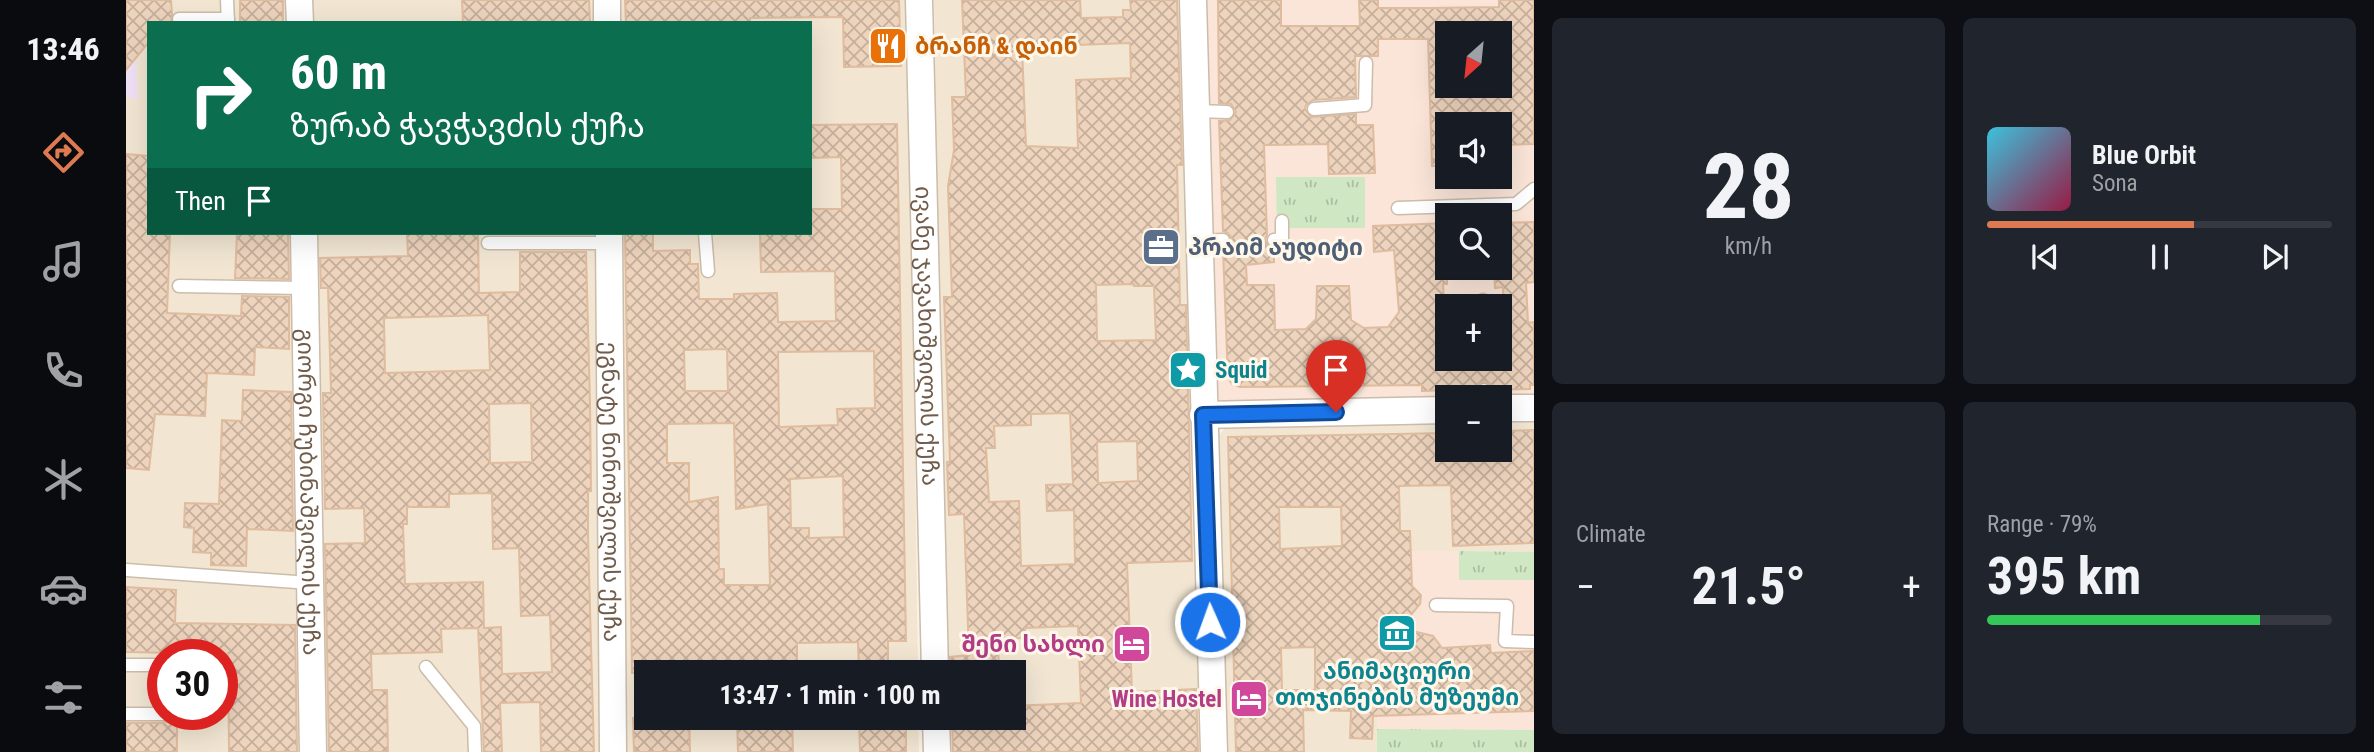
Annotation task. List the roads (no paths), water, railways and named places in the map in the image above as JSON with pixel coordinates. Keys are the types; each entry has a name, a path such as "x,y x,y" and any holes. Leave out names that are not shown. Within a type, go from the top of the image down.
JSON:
{"street":[{"path":"299,0 300,21"},
{"path":"607,0 607,21"},
{"name":"ივანე ჯავახიშვილის ქუჩა","path":"919,0 935,660"},
{"path":"1193,0 1196,111 1211,240 1203,415 1214,752"},
{"name":"გიორგი ჩუბინაშვილის ქუჩა","path":"304,235 313,752"},
{"name":"ეგნატე ნინოშვილის ქუჩა","path":"609,238 613,752"},
{"path":"1512,404 1534,408"},
{"path":"1203,415 1435,410"},
{"path":"936,730 937,752"}],"lane":[{"path":"180,19 228,21 227,0"},
{"path":"1314,109 1365,105 1366,63"},
{"path":"1196,111 1227,111"},
{"path":"1398,208 1516,204 1534,189"},
{"path":"1274,240 1282,239 1282,221"},
{"path":"705,235 708,271"},
{"path":"488,243 609,238"},
{"path":"179,286 305,288"},
{"path":"126,570 310,583"},
{"path":"1436,605 1507,606 1505,641 1534,642"},
{"path":"126,665 147,665"},
{"path":"426,667 474,726 475,752"},
{"path":"126,714 147,714"}],"place":[{"name":"ბრანჩ & დაინ","path":"888,46"},
{"name":"პრაიმ აუდიტი","path":"1161,247"},
{"name":"Squid","path":"1188,370"},
{"name":"ანიმაციური თოჯინების მუზეუმი","path":"1397,633"},
{"name":"შენი სახლი","path":"1132,644"},
{"name":"Wine Hostel","path":"1249,699"}]}
